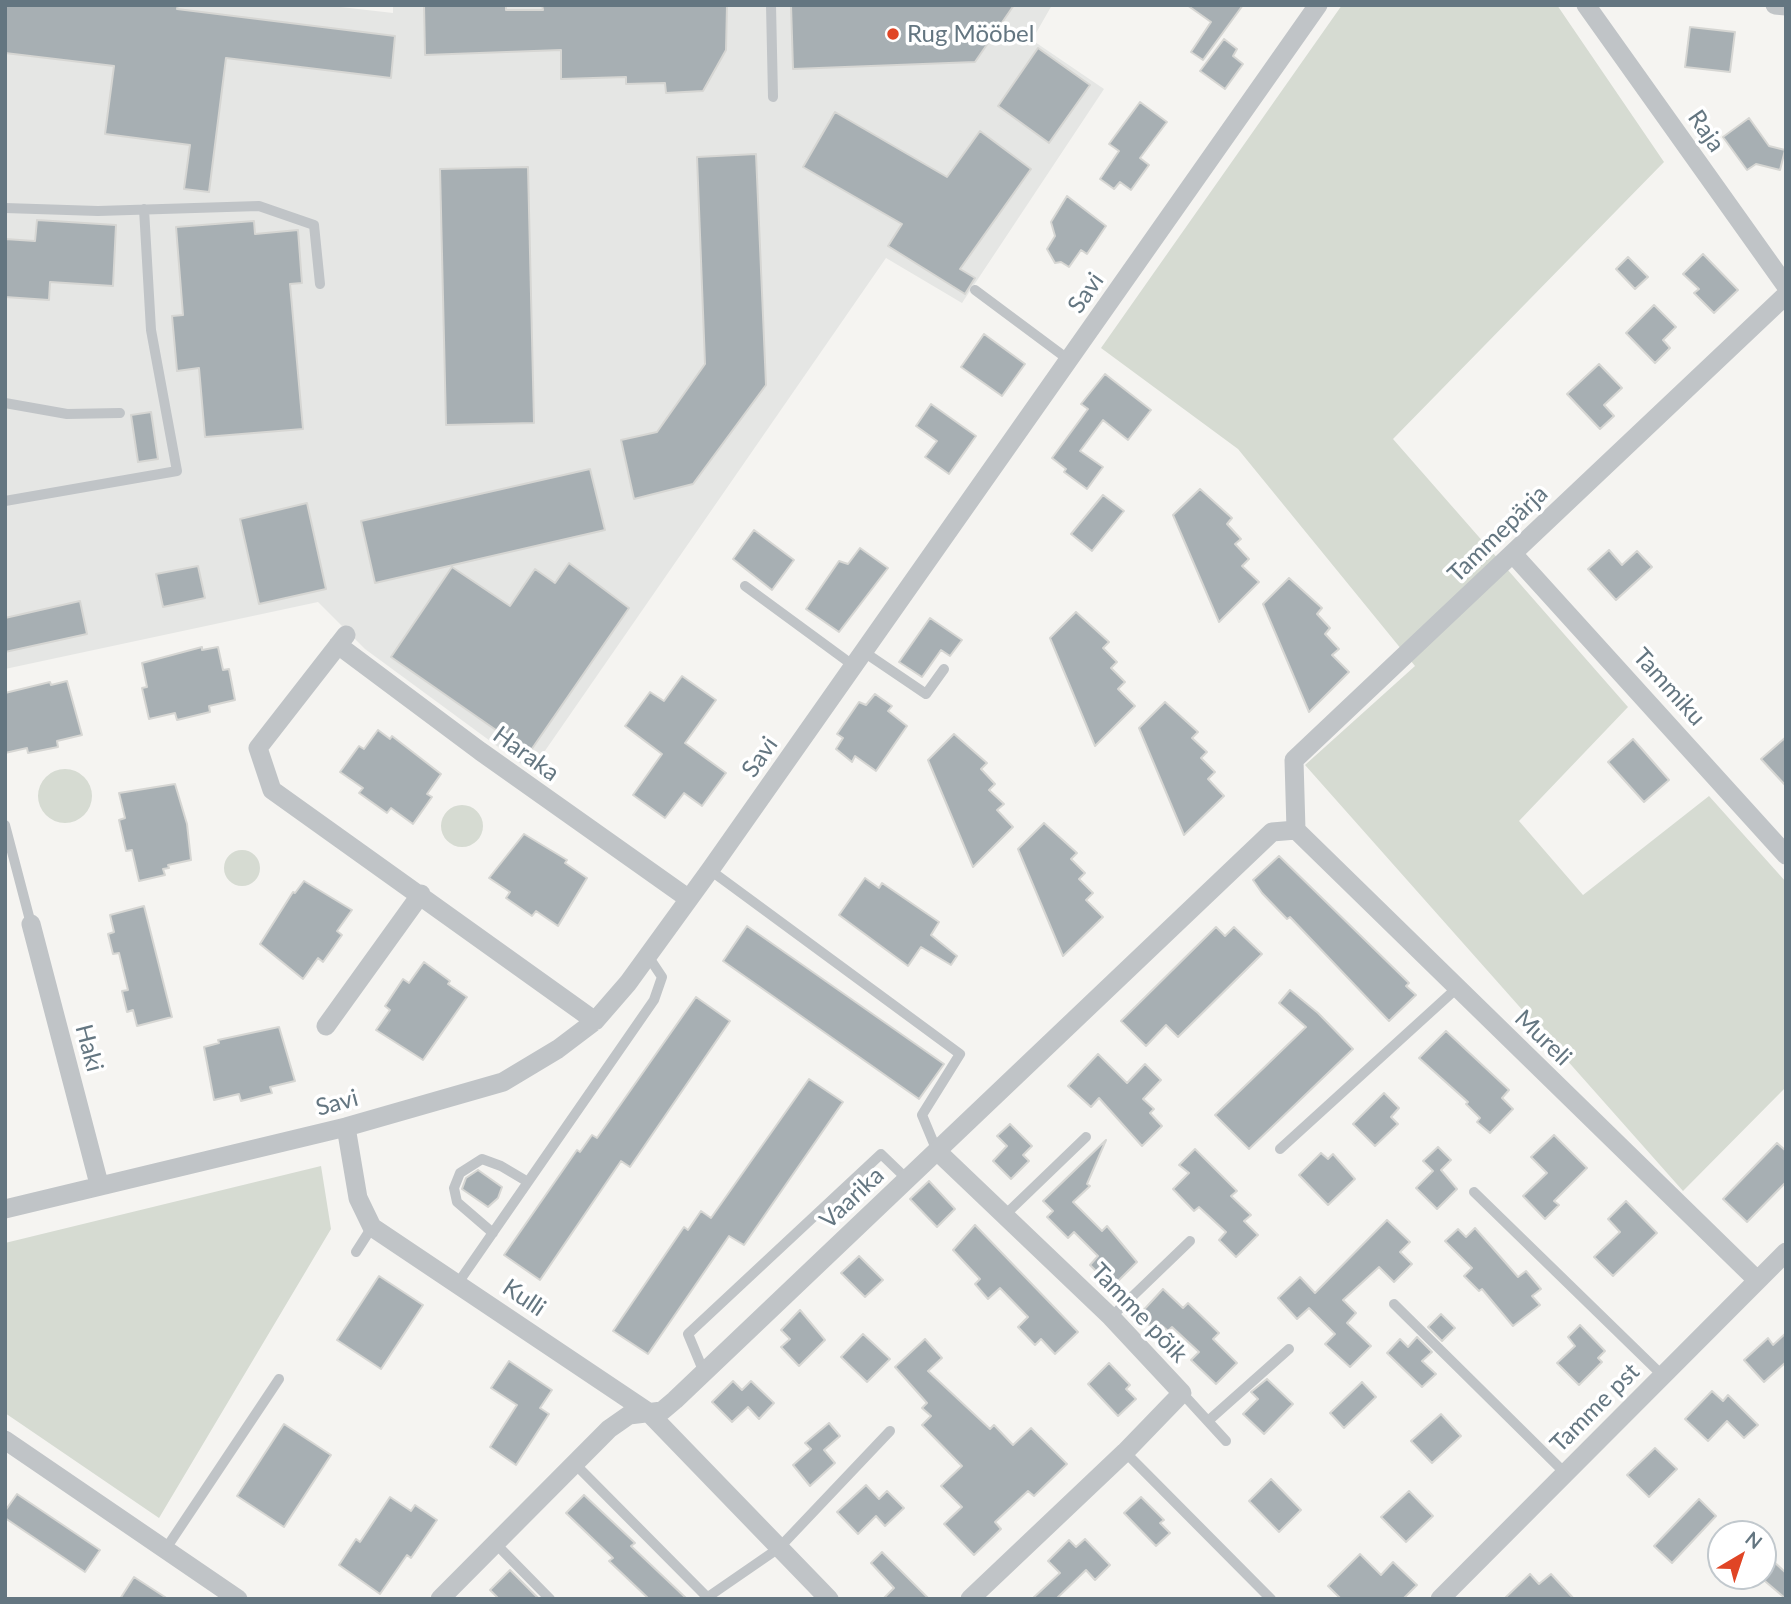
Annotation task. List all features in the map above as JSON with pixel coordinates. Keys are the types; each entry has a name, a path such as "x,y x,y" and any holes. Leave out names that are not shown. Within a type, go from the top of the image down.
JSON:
{"street":[{"name":"Savi","path":"5,1209 345,1126 503,1082 558,1049 595,1021 648,956 710,870 1318,5"},
{"path":"1775,5 1786,6"},
{"name":"Raja","path":"1594,8 1786,286"},
{"name":"Tammepärja","path":"1296,830 1294,760 1786,295"},
{"name":"Tammiku","path":"1513,554 1786,855"},
{"name":"Haraka","path":"421,894 272,790 258,748 342,640 480,751 689,899"},
{"name":"Mureli","path":"1296,830 1757,1280"},
{"name":"Vaarika","path":"440,1599 609,1429 629,1415 662,1411 1272,832 1296,830"},
{"path":"326,1026 421,894 595,1021"},
{"name":"Haki","path":"31,924 99,1184"},
{"path":"345,1126 358,1198 372,1227"},
{"name":"Tamme põik","path":"937,1151 1006,1213 1111,1317 1182,1393 1125,1452 970,1599"},
{"name":"Kulli","path":"372,1227 648,1412 829,1599"},
{"name":"Tamme pst","path":"1440,1599 1786,1252"},
{"path":"5,1440 238,1599"}],"lane":[{"path":"771,5 773,97"},
{"path":"5,208 260,206 314,225 320,285"},
{"path":"5,501 177,471 152,330 144,209"},
{"path":"975,290 1069,360"},
{"path":"5,403 66,414 120,413"},
{"path":"745,586 859,659 926,694 944,669"},
{"path":"5,825 31,924"},
{"path":"710,870 960,1054 922,1115 937,1151"},
{"path":"458,1283 654,1000 662,977 648,956"},
{"path":"1280,1149 1457,988"},
{"path":"1006,1213 1086,1137"},
{"path":"703,1370 688,1334 881,1154 908,1180"},
{"path":"493,1233 457,1202 454,1188 460,1172 482,1159 501,1166 528,1182"},
{"path":"1474,1192 1662,1375"},
{"path":"356,1252 372,1227"},
{"path":"1111,1317 1190,1241"},
{"path":"1394,1304 1565,1473"},
{"path":"1208,1421 1289,1349"},
{"path":"165,1550 279,1379"},
{"path":"1182,1393 1226,1441"},
{"path":"574,1463 706,1598 779,1548 890,1432"},
{"path":"1125,1452 1271,1599"},
{"path":"495,1542 550,1599"}],"shaded area":[{"path":"5,5 323,5 393,13 393,5 1052,5 1032,40 1104,89 962,303 886,258 531,771 365,649 318,602 5,669"},
{"path":"1342,5 1557,5 1664,162 1393,439 1628,707 1519,821 1583,895 1709,796 1786,882 1786,1087 1683,1191 1305,765 1415,666 1238,449 1101,348"},
{"path":"65,769 84,777 92,796 84,815 65,823 46,815 38,796 46,777"},
{"path":"462,805 477,811 483,826 477,841 462,847 447,841 441,826 447,811"},
{"path":"242,850 255,855 260,868 255,881 242,886 229,881 224,868 229,855"},
{"path":"321,1166 331,1229 159,1518 5,1413 5,1243"}],"building":[{"path":"5,5 178,5 177,9 395,36 391,78 226,58 209,192 184,189 190,145 105,134 114,66 5,53"},
{"path":"424,5 506,5 506,10 543,10 542,5 727,5 726,50 703,91 666,93 665,83 626,84 626,77 561,79 561,50 425,55"},
{"name":"Rug Mööbel","path":"791,5 1014,5 975,62 793,69"},
{"path":"1187,5 1243,5 1203,60 1191,52 1211,22"},
{"path":"1690,27 1735,32 1730,72 1685,67"},
{"path":"1224,39 1237,49 1233,56 1243,64 1225,89 1200,71"},
{"path":"1038,48 1090,85 1049,143 998,106"},
{"path":"1140,102 1167,122 1140,158 1149,165 1131,190 1120,182 1114,189 1100,179 1119,151 1109,144"},
{"path":"835,112 947,177 980,131 1031,169 960,269 975,278 965,294 888,246 902,224 803,167"},
{"path":"1749,118 1769,146 1785,150 1780,170 1756,164 1747,170 1723,137"},
{"path":"756,154 766,385 693,484 634,499 621,440 657,432 705,364 697,157"},
{"path":"528,167 534,423 446,425 440,169"},
{"path":"1067,196 1106,226 1087,254 1081,250 1069,267 1061,262 1055,263 1047,249 1055,236 1051,222"},
{"path":"37,220 116,225 113,286 50,282 49,300 5,297 5,239 35,241"},
{"path":"254,221 255,234 298,230 302,283 290,284 303,429 205,437 199,368 177,371 172,316 183,315 176,227"},
{"path":"1703,254 1738,290 1714,313 1694,293 1699,289 1683,274"},
{"path":"1628,257 1648,277 1635,289 1616,269"},
{"path":"1654,305 1676,327 1663,340 1670,348 1655,363 1626,333"},
{"path":"984,334 1025,364 1002,396 961,367"},
{"path":"1599,364 1622,388 1604,405 1614,416 1600,429 1567,394"},
{"path":"1105,374 1151,410 1128,440 1103,420 1080,451 1103,467 1087,489 1064,472 1066,469 1052,458 1088,409 1081,404"},
{"path":"931,404 976,436 949,474 925,457 937,441 916,426"},
{"path":"151,412 158,459 138,462 131,415"},
{"path":"590,469 605,530 375,583 361,521"},
{"path":"1200,489 1232,518 1227,524 1241,539 1235,544 1249,559 1242,566 1259,582 1219,622 1173,515"},
{"path":"1103,495 1124,511 1092,551 1071,534"},
{"path":"307,503 326,589 259,604 240,519"},
{"path":"754,530 794,560 772,590 733,559"},
{"path":"860,548 888,568 839,632 806,609 839,561 848,564"},
{"path":"1609,550 1622,565 1637,551 1652,567 1616,600 1588,569"},
{"path":"569,563 629,608 529,753 391,657 452,567 510,606 535,569 555,583"},
{"path":"198,566 205,598 163,607 156,574"},
{"path":"1289,578 1322,608 1317,614 1330,628 1325,634 1339,649 1332,655 1349,672 1309,712 1263,604"},
{"path":"80,601 87,634 5,652 5,618"},
{"path":"1076,612 1109,642 1103,648 1117,662 1111,668 1125,682 1118,689 1135,706 1095,746 1050,638"},
{"path":"930,618 962,640 950,656 941,650 922,677 899,662"},
{"path":"202,647 202,650 218,647 223,670 229,669 235,700 209,706 210,712 177,720 175,713 149,719 142,688 147,687 142,663"},
{"path":"682,676 716,700 685,743 726,773 702,806 684,793 665,818 633,795 662,754 625,726 650,692 664,701"},
{"path":"67,681 82,735 57,741 58,747 28,753 27,748 5,753 5,693 50,682 51,685"},
{"path":"875,694 892,706 888,711 907,726 876,771 855,756 852,762 836,749 843,738 837,734 859,702 866,705"},
{"path":"1165,702 1198,732 1192,738 1207,752 1201,758 1215,772 1208,779 1224,796 1184,835 1139,728"},
{"path":"378,730 390,739 392,736 441,774 427,794 432,797 413,824 391,808 387,813 359,793 363,788 340,772 359,746 364,749"},
{"path":"954,734 987,763 981,769 995,784 989,790 1004,804 997,810 1013,827 973,867 928,760"},
{"path":"1786,737 1786,786 1761,759"},
{"path":"1633,739 1669,780 1644,802 1608,762"},
{"path":"175,784 187,824 191,860 168,865 169,868 163,869 165,875 139,881 132,850 126,851 119,820 125,818 119,793"},
{"path":"1044,823 1077,853 1071,859 1085,873 1079,879 1093,893 1086,900 1103,917 1063,956 1018,849"},
{"path":"524,834 567,860 565,863 587,878 558,926 536,911 532,916 506,898 510,892 489,878"},
{"path":"1279,856 1409,983 1406,986 1416,995 1389,1021 1290,917 1287,919 1253,880"},
{"path":"865,878 879,888 882,883 939,922 931,935 957,956 951,965 921,947 908,966 839,915"},
{"path":"304,881 352,910 337,931 342,935 323,962 318,958 303,979 260,944 293,892 295,893"},
{"path":"144,906 172,1017 137,1026 133,1010 127,1012 122,991 128,990 119,953 113,954 108,934 114,932 110,915"},
{"path":"747,926 944,1064 919,1099 723,961"},
{"path":"1216,927 1225,936 1234,927 1262,954 1178,1037 1166,1025 1146,1046 1121,1021"},
{"path":"424,962 467,997 423,1060 376,1030 390,1010 385,1006 403,979 409,983"},
{"path":"1290,990 1318,1013 1353,1049 1249,1149 1215,1115 1306,1027 1279,1003"},
{"path":"696,997 730,1021 630,1167 621,1161 540,1280 504,1255 577,1150 580,1152 592,1135 597,1138"},
{"path":"279,1027 295,1081 270,1087 272,1093 241,1101 239,1094 214,1100 204,1047 219,1043 218,1040"},
{"path":"1446,1031 1509,1090 1502,1098 1513,1109 1490,1133 1477,1122 1480,1118 1466,1104 1468,1102 1419,1058"},
{"path":"1098,1054 1127,1083 1145,1064 1161,1080 1143,1099 1154,1109 1150,1113 1162,1126 1142,1146 1099,1098 1091,1107 1068,1086"},
{"path":"809,1079 843,1102 744,1245 729,1236 648,1354 613,1331 684,1227 688,1230 701,1211 711,1218"},
{"path":"1384,1093 1399,1108 1391,1117 1398,1124 1375,1146 1353,1124"},
{"path":"1010,1124 1032,1146 1023,1155 1029,1161 1011,1179 993,1161 1007,1146 997,1136"},
{"path":"1554,1135 1587,1168 1554,1201 1559,1205 1545,1219 1523,1196 1547,1173 1531,1157"},
{"path":"1106,1140 1087,1184 1090,1186 1073,1202 1102,1231 1107,1226 1137,1262 1112,1287 1090,1265 1098,1256 1074,1232 1068,1238 1047,1217 1053,1211 1043,1201"},
{"path":"1777,1143 1786,1151 1786,1182 1747,1222 1723,1199"},
{"path":"1438,1147 1451,1160 1441,1170 1457,1189 1437,1209 1416,1188 1433,1171 1423,1161"},
{"path":"1195,1149 1237,1191 1231,1196 1251,1215 1244,1221 1258,1235 1236,1257 1219,1240 1226,1232 1199,1207 1194,1211 1173,1189 1189,1173 1179,1165"},
{"path":"1321,1153 1328,1159 1333,1154 1355,1179 1328,1205 1299,1175"},
{"path":"478,1170 502,1187 498,1198 488,1207 462,1189 466,1178"},
{"path":"929,1181 955,1209 937,1227 910,1199"},
{"path":"1626,1201 1657,1233 1613,1276 1594,1257 1620,1232 1608,1219"},
{"path":"1387,1220 1410,1242 1400,1252 1412,1264 1394,1282 1379,1267 1343,1300 1356,1313 1347,1323 1371,1346 1350,1367 1325,1344 1335,1334 1309,1308 1297,1319 1278,1298 1300,1277 1315,1293"},
{"path":"975,1225 1078,1332 1055,1354 1041,1339 1035,1345 1018,1327 1028,1317 1000,1288 988,1299 975,1284 980,1279 953,1250"},
{"path":"1475,1228 1518,1277 1526,1271 1541,1289 1532,1296 1540,1305 1513,1326 1482,1289 1479,1291 1464,1276 1472,1268 1445,1241 1458,1229 1466,1237"},
{"path":"859,1256 883,1280 865,1297 841,1273"},
{"path":"379,1276 423,1305 381,1369 337,1340"},
{"path":"1163,1289 1183,1308 1188,1303 1219,1333 1213,1339 1237,1363 1216,1384 1191,1360 1199,1352 1172,1327 1168,1331 1161,1325 1155,1331 1139,1315"},
{"path":"800,1310 825,1340 799,1366 781,1347 790,1339 781,1330"},
{"path":"1441,1314 1455,1328 1442,1341 1428,1327"},
{"path":"1580,1325 1605,1351 1598,1358 1602,1362 1579,1385 1557,1363 1575,1346 1568,1337"},
{"path":"1786,1333 1786,1362 1764,1382 1744,1360 1768,1338 1773,1345"},
{"path":"863,1334 890,1359 867,1382 841,1357"},
{"path":"1417,1337 1432,1352 1422,1361 1436,1374 1422,1387 1387,1353 1400,1339 1408,1347"},
{"path":"925,1339 942,1358 928,1371 990,1429 994,1425 1013,1445 1031,1428 1067,1464 1034,1496 1028,1491 995,1522 1001,1529 974,1555 944,1524 962,1507 941,1486 962,1466 922,1425 931,1416 922,1408 927,1403 895,1367"},
{"path":"509,1361 552,1390 540,1408 549,1414 516,1465 490,1447 517,1405 491,1388"},
{"path":"1109,1363 1130,1385 1126,1389 1136,1399 1118,1416 1088,1384"},
{"path":"1267,1379 1293,1404 1264,1434 1243,1414 1258,1399 1251,1392"},
{"path":"733,1381 742,1390 751,1381 774,1403 759,1419 748,1407 732,1422 712,1402"},
{"path":"1362,1382 1376,1397 1344,1428 1330,1413"},
{"path":"1712,1391 1723,1401 1728,1395 1758,1425 1744,1438 1727,1421 1708,1441 1685,1419"},
{"path":"1441,1414 1461,1436 1432,1463 1411,1441"},
{"path":"829,1423 840,1436 824,1450 835,1463 810,1486 793,1465 811,1449 805,1443"},
{"path":"284,1424 331,1455 284,1527 237,1496"},
{"path":"1655,1448 1677,1469 1649,1497 1627,1475"},
{"path":"1271,1479 1301,1510 1279,1532 1249,1501"},
{"path":"866,1485 879,1499 887,1491 904,1508 885,1526 876,1516 858,1534 837,1512"},
{"path":"1409,1491 1433,1516 1406,1542 1381,1517"},
{"path":"17,1494 100,1550 85,1572 5,1518 5,1511"},
{"path":"584,1495 635,1543 631,1546 687,1599 649,1599 609,1561 613,1558 566,1513"},
{"path":"390,1497 411,1511 415,1505 437,1520 411,1558 407,1555 380,1594 339,1565 356,1539 360,1542"},
{"path":"1141,1497 1164,1520 1160,1523 1170,1533 1156,1546 1124,1513"},
{"path":"1699,1499 1716,1516 1712,1520 1707,1520 1707,1526 1672,1563 1654,1546"},
{"path":"1085,1539 1110,1565 1095,1580 1086,1570 1056,1599 1032,1599 1060,1573 1048,1561 1069,1540 1076,1547"},
{"path":"882,1552 929,1599 883,1599 894,1588 871,1563"},
{"path":"1360,1554 1381,1575 1393,1562 1417,1585 1403,1599 1341,1599 1328,1586"},
{"path":"1777,1565 1786,1573 1786,1599 1775,1590"},
{"path":"510,1570 539,1599 499,1599 490,1590"},
{"path":"1530,1574 1539,1584 1551,1574 1574,1599 1504,1599"},
{"path":"134,1577 168,1599 120,1599"}],"place":[{"name":"Rug Mööbel","path":"893,34"}]}
